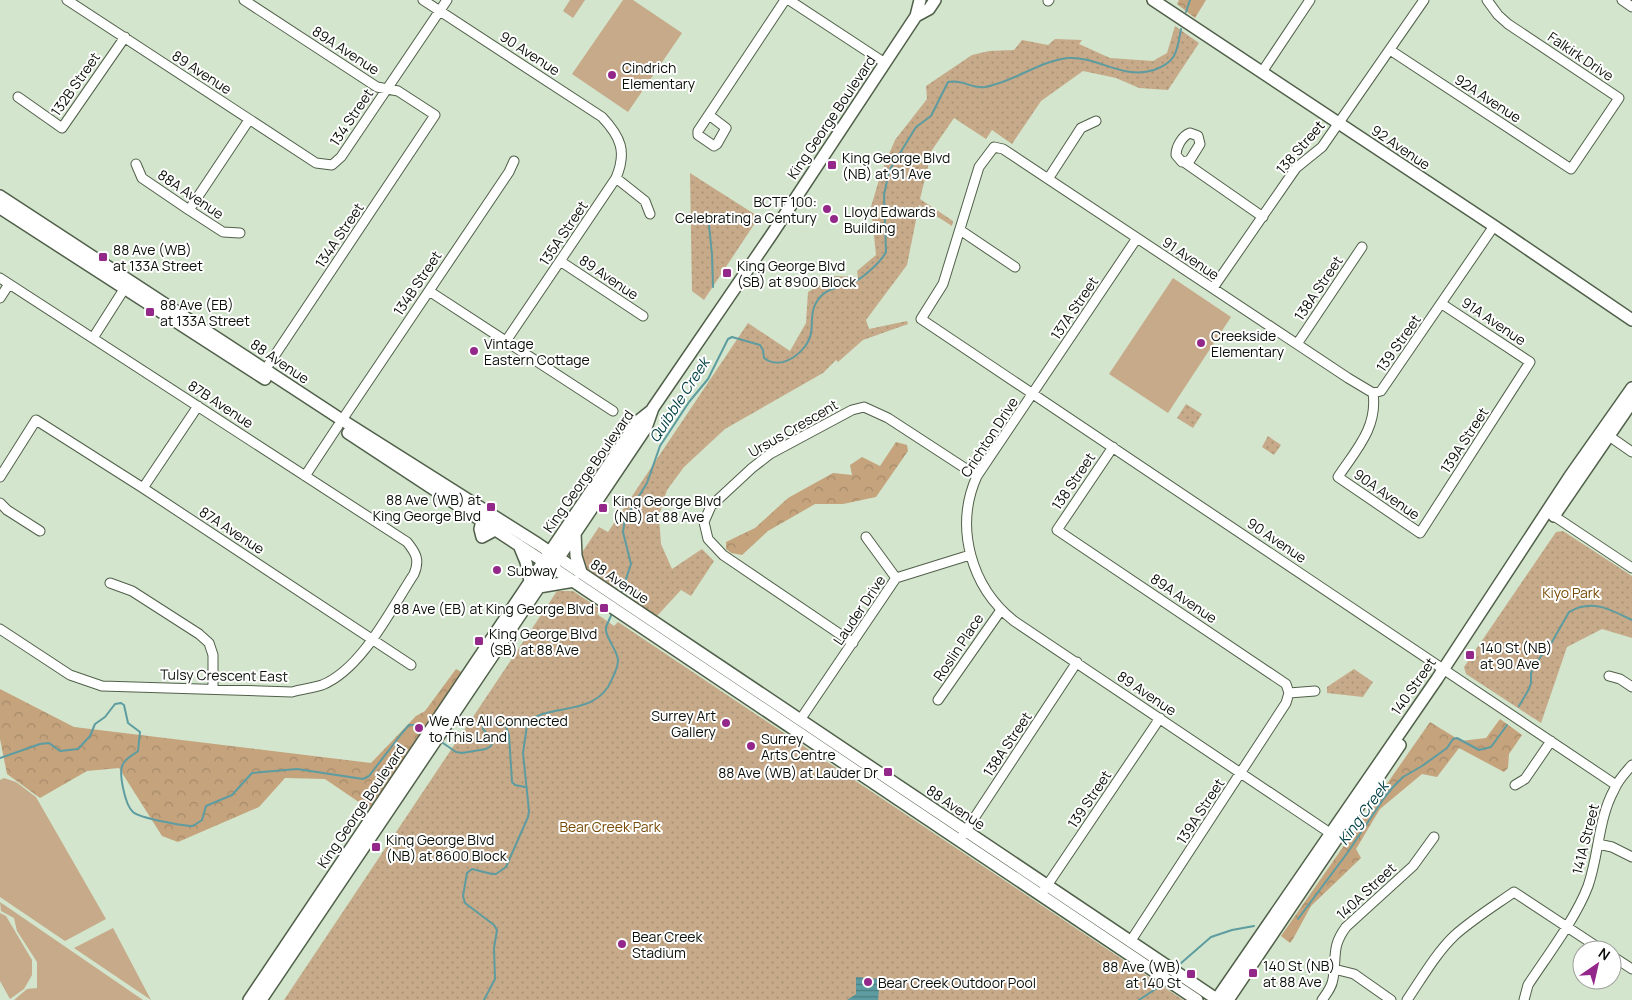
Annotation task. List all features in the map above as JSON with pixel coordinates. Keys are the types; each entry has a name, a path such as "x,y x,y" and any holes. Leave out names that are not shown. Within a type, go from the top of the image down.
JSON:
{"main road":[{"name":"King George Boulevard","path":"261,1000 422,752 551,559 637,422 653,408 756,258 916,16 920,0"},
{"name":"King George Boulevard","path":"916,16 929,9 935,0"},
{"name":"92 Avenue","path":"1153,0 1494,226 1632,320"},
{"name":"88 Avenue","path":"0,196 127,285 800,720 963,836"},
{"name":"88 Avenue","path":"0,208 265,370 482,521 480,529 482,537 495,530 519,545 551,559"},
{"name":"140 Street","path":"1220,1000 1330,833 1446,671 1570,476 1632,388"},
{"name":"140 Street","path":"1220,1000 1632,402"},
{"name":"King George Boulevard","path":"551,559 575,533 646,428 653,408"},
{"path":"1554,516 1552,510 1569,485 1570,476"},
{"path":"519,545 534,584 577,577 575,533"},
{"name":"88 Avenue","path":"617,603 786,723 1044,890 1197,1000"},
{"path":"786,723 800,720"},
{"name":"King George Boulevard","path":"249,1000 422,752"},
{"name":"88 Avenue","path":"1044,890 1220,1000"}],"street":[{"name":"89 Avenue","path":"67,0 316,163 323,164"},
{"name":"89A Avenue","path":"244,0 377,87 398,91 435,115"},
{"name":"90 Avenue","path":"423,0 602,117 617,134"},
{"name":"134 Street","path":"323,164 332,165 341,157 447,0"},
{"path":"709,115 787,0 885,63"},
{"path":"1262,72 1310,0"},
{"name":"138 Street","path":"1213,288 1296,168 1322,147 1424,0"},
{"name":"Falkirk Drive","path":"1487,0 1498,15 1508,24 1619,98 1571,169"},
{"path":"1622,0 1632,7"},
{"name":"132B Street","path":"18,97 62,128 125,37"},
{"name":"92A Avenue","path":"1390,50 1571,169"},
{"name":"134A Street","path":"265,370 435,115"},
{"path":"189,210 249,120"},
{"path":"1048,179 1081,128 1096,121"},
{"name":"135A Street","path":"506,341 616,178 621,167 622,155 621,144 617,134"},
{"name":"91 Avenue","path":"960,230 979,167 988,152 994,147 1003,149 1370,393 1373,393"},
{"name":"134B Street","path":"305,476 509,172 514,161"},
{"path":"1184,162 1263,217"},
{"name":"88A Avenue","path":"136,164 142,178 222,232 240,233"},
{"path":"616,178 645,201 650,214"},
{"name":"139 Street","path":"1373,393 1381,391 1494,226"},
{"name":"90 Avenue","path":"960,230 943,284 922,319 1616,785"},
{"path":"960,230 1015,267"},
{"name":"137A Street","path":"1033,394 1137,238"},
{"name":"138A Street","path":"1296,344 1362,247"},
{"name":"89 Avenue","path":"560,260 643,316"},
{"name":"87B Avenue","path":"0,278 407,542 414,551 418,562"},
{"path":"0,298 9,284"},
{"path":"93,338 127,285"},
{"path":"429,291 612,411"},
{"name":"91A Avenue","path":"1442,304 1530,362"},
{"name":"139A Street","path":"1420,533 1530,362"},
{"name":"90A Avenue","path":"1373,393 1374,413 1371,424 1366,435 1338,477 1420,533"},
{"name":"Crichton Drive","path":"970,555 967,516 969,498 977,476 1033,394"},
{"path":"143,488 198,406"},
{"name":"Ursus Crescent","path":"853,642 723,555 708,539 704,522 711,506 770,454 852,410 864,407 888,418 977,476"},
{"name":"87A Avenue","path":"0,478 36,420 143,488 411,665"},
{"path":"1609,436 1632,452"},
{"name":"138 Street","path":"1057,530 1113,447"},
{"path":"0,503 7,510 40,531"},
{"path":"1554,516 1632,568"},
{"name":"89A Avenue","path":"1057,530 1286,684 1289,694"},
{"path":"866,537 896,578"},
{"name":"89 Avenue","path":"970,555 976,573 1000,610 1330,833"},
{"name":"Lauder Drive","path":"800,720 896,578 970,555"},
{"name":"Tulsy Crescent East","path":"0,629 70,675 102,686 292,692 322,685 345,671 360,656 414,574 418,562"},
{"path":"110,583 132,591 199,634 209,643 213,655 213,689"},
{"name":"Roslin Place","path":"938,700 1000,610"},
{"name":"138A Street","path":"963,836 1077,662"},
{"path":"1609,676 1620,679 1632,687"},
{"path":"1289,694 1315,691"},
{"name":"139A Street","path":"1130,942 1286,703 1289,694"},
{"name":"139 Street","path":"1044,890 1160,718"},
{"path":"1515,785 1525,779 1551,741"},
{"name":"141A Street","path":"1524,1000 1528,985 1566,926 1588,886 1602,821 1616,785 1632,765"},
{"name":"140A Street","path":"1322,1000 1331,986 1336,945 1340,935 1346,927 1413,866 1434,837"},
{"path":"1598,844 1632,857"},
{"path":"1407,1000 1436,957 1454,936 1514,892 1587,940"},
{"path":"1334,969 1354,974 1391,1000"}],"green space":[{"path":"570,0 585,0 573,18 563,11"},
{"path":"623,0 633,0 682,33 628,112 572,74"},
{"path":"1179,0 1206,0 1195,18 1177,4"},
{"path":"1175,26 1199,43 1168,90 1139,88 1116,78 1083,71 1041,101 1012,144 992,130 986,139 954,118 932,150 920,199 953,221 952,226 919,205 907,265 866,320 869,329 907,321 908,324 863,340 838,362 836,360 823,373 725,429 684,467 667,490 659,516 661,544 672,569 702,549 714,561 691,596 681,590 657,616 632,599 634,596 616,584 614,587 586,568 581,554 599,527 608,532 748,323 790,351 806,323 808,292 834,276 858,277 857,271 876,255 871,207 881,173 895,140 927,99 926,86 972,55 989,51 1014,50 1022,40 1048,45 1055,39 1082,40 1079,44 1110,58 1153,61 1167,53"},
{"path":"690,173 759,217 704,300 692,291"},
{"path":"1173,278 1231,317 1168,413 1109,374"},
{"path":"1186,404 1202,414 1193,428 1177,418"},
{"path":"1268,436 1281,445 1274,455 1262,447"},
{"path":"896,442 907,445 908,451 876,497 843,504 815,504 768,531 742,555 731,553 726,549 726,542 755,528 788,498 833,473 852,475 850,465 862,457 880,466"},
{"name":"Kiyo Park","path":"1563,531 1632,576 1632,638 1602,629 1567,647 1541,723 1466,674 1464,667 1556,532"},
{"name":"Bear Creek Park","path":"557,591 573,591 600,609 597,614 614,626 618,622 1183,1000 284,1000"},
{"path":"456,669 463,673 369,809 325,779 285,778 259,807 178,842 162,836 119,768 87,771 40,798 7,774 0,739 0,689 74,727 371,763 416,716 425,711"},
{"path":"1354,669 1373,682 1363,697 1327,693 1327,687"},
{"path":"1500,719 1522,735 1509,754 1508,768 1504,772 1459,748 1437,777 1422,774 1380,809 1356,849 1361,858 1311,906 1290,943 1281,936 1430,722 1461,741 1486,738"},
{"path":"4,778 16,782 36,797 106,919 65,941 0,897 0,780"},
{"path":"0,902 143,1000 14,1000 27,989 37,988 37,962 17,931 14,918 1,911"},
{"path":"0,913 6,916 32,960 32,975 24,989 10,999 0,981"},
{"path":"113,928 151,1000 74,948"}],"water":[{"path":"856,977 880,979 878,1000 847,1000 856,994"}],"waterway":[{"name":"Quibble Creek","path":"1186,12 1190,0"},
{"name":"Quibble Creek","path":"621,594 631,564 623,532 625,519 647,483 660,446 689,402 708,379 728,339 732,337 760,345 764,358 771,362 779,363 793,358 800,353 809,340 812,329 813,310 820,298 832,289 856,281 876,265 886,252 884,195 889,171 916,127 931,116 948,82 953,81 975,87 985,87 1006,81 1047,63 1068,58 1089,60 1132,72 1154,70 1162,67 1175,55 1181,29"},
{"path":"708,215 713,287"},
{"name":"King Creek","path":"1519,706 1529,689 1531,673 1541,656 1548,649 1569,612 1577,608 1594,606 1609,609 1632,620"},
{"path":"484,1000 495,979 494,948 497,930 494,925 465,903 463,896 467,873 472,869 496,874 506,867 528,817 523,753 527,725 534,718 544,713 582,705 594,700 604,692 612,679 618,660 607,635 606,627 613,611"},
{"path":"0,758 40,744 49,743 60,751 78,749 90,736 95,724 105,717 115,704 121,703 124,705 128,723 140,732 138,751 126,760 122,768 121,774 127,803 133,812 144,817 193,826 202,820 206,806 232,795 252,773 297,769 363,779 369,776 409,725 415,725 424,731"},
{"path":"440,741 456,752 462,753 486,749 491,746 493,741 483,729 483,723 492,721 505,724 509,735 512,782 515,785 525,787"},
{"name":"King Creek","path":"1298,919 1348,852 1384,798 1403,777 1447,748 1453,739 1457,738 1479,750 1491,747 1507,725"},
{"name":"King Creek","path":"1180,964 1211,937 1232,930 1254,926"},
{"name":"King Creek","path":"1139,1000 1157,988"}],"place":[{"name":"Cindrich Elementary","path":"612,75"},
{"name":"King George Blvd (NB) at 91 Ave","path":"832,165"},
{"name":"BCTF 100: Celebrating a Century","path":"827,209"},
{"name":"Lloyd Edwards Building","path":"834,219"},
{"name":"88 Ave (WB) at 133A Street","path":"103,257"},
{"name":"King George Blvd (SB) at 8900 Block","path":"727,273"},
{"name":"88 Ave (EB) at 133A Street","path":"150,312"},
{"name":"Creekside Elementary","path":"1201,343"},
{"name":"Vintage Eastern Cottage","path":"474,351"},
{"name":"88 Ave (WB) at King George Blvd","path":"491,507"},
{"name":"King George Blvd (NB) at 88 Ave","path":"603,508"},
{"name":"Subway","path":"497,570"},
{"name":"88 Ave (EB) at King George Blvd","path":"604,608"},
{"name":"King George Blvd (SB) at 88 Ave","path":"479,641"},
{"name":"140 St (NB) at 90 Ave","path":"1470,655"},
{"name":"Surrey Art Gallery","path":"726,723"},
{"name":"We Are All Connected to This Land","path":"419,728"},
{"name":"Surrey Arts Centre","path":"751,746"},
{"name":"88 Ave (WB) at Lauder Dr","path":"888,772"},
{"name":"King George Blvd (NB) at 8600 Block","path":"376,847"},
{"name":"Bear Creek Stadium","path":"622,944"},
{"name":"140 St (NB) at 88 Ave","path":"1253,973"},
{"name":"88 Ave (WB) at 140 St","path":"1191,974"},
{"name":"Bear Creek Outdoor Pool","path":"868,982"}]}
